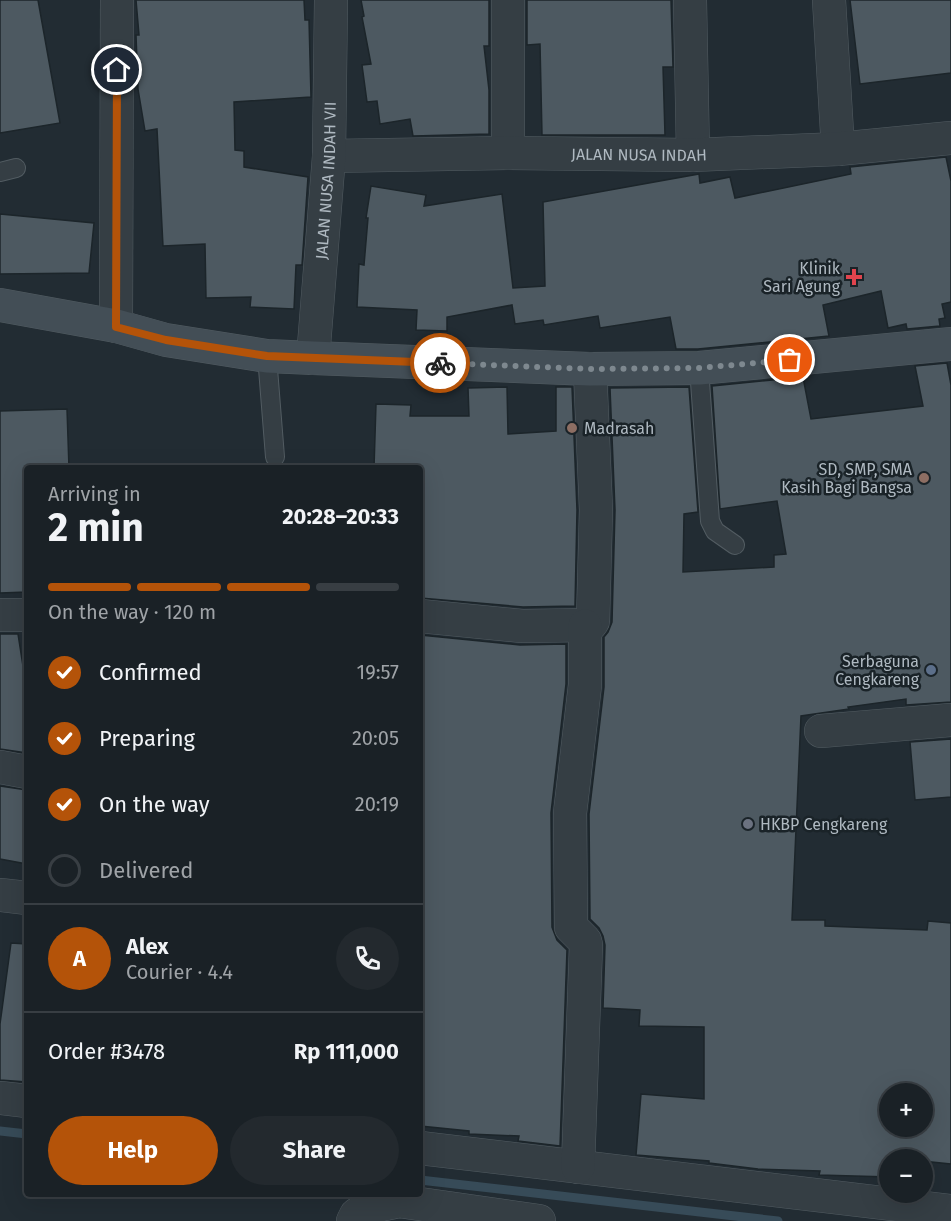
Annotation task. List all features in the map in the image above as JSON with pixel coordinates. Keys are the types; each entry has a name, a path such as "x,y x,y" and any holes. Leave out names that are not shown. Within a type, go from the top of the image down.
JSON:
{"street":[{"path":"116,327 117,0"},
{"name":"JALAN NUSA INDAH VII","path":"313,358 328,156 331,0"},
{"path":"508,0 508,153"},
{"path":"690,0 693,155"},
{"path":"829,0 838,149"},
{"name":"JALAN NUSA INDAH","path":"328,156 508,153 693,155 838,149 951,138"},
{"path":"0,305 116,327 166,340 267,356 313,358 590,369 699,368 951,344"},
{"path":"423,616 522,626 585,626 590,625 593,621 596,510 590,369"},
{"path":"0,615 24,615"},
{"path":"578,1167 586,945 571,927 570,813 585,685 585,626"},
{"path":"821,731 951,720"},
{"path":"0,767 24,771"},
{"path":"0,895 24,898"},
{"path":"0,1098 24,1101"},
{"path":"423,1148 951,1211"},
{"path":"353,1221 356,1215 366,1208 399,1201 539,1221"}],"lane":[{"path":"267,356 274,457"},
{"path":"699,368 710,521 715,531 735,544"}],"building":[{"path":"0,0 38,0 60,123 0,133"},
{"path":"136,0 304,0 305,20 309,20 311,97 234,102 235,150 244,151 244,167 308,177 302,265 296,265 294,309 250,307 251,297 206,298 205,244 163,246 157,129 145,131 138,89 136,35 139,35"},
{"path":"361,0 489,0 489,46 484,46 489,90 489,134 413,136 410,119 380,124 377,101 367,102 362,65 371,64"},
{"path":"527,0 671,0 673,67 663,67 665,135 542,135 540,44 527,45"},
{"path":"850,0 951,0 951,73 860,84"},
{"path":"946,157 951,181 951,302 942,304 945,318 939,319 940,326 907,329 906,324 888,328 881,291 823,305 829,336 698,349 676,349 670,317 600,328 598,316 544,325 543,320 515,324 512,305 447,317 447,331 416,330 417,310 357,307 359,264 364,265 368,218 366,218 371,186 426,195 424,206 502,194 513,288 545,286 543,202 699,174 700,183 730,177 735,198 851,174 850,167"},
{"path":"0,214 94,223 89,273 0,274"},
{"path":"947,363 951,385 951,702 906,705 906,699 801,716 792,920 825,920 825,926 927,930 928,921 951,923 951,1164 933,1162 933,1149 879,1149 879,1177 819,1175 820,1171 758,1169 709,1163 709,1161 636,1155 641,1094 704,1099 704,1027 639,1026 640,1010 603,1008 605,945 599,928 590,919 589,814 604,687 604,637 612,622 615,510 610,388 689,387 698,512 684,514 683,572 774,567 774,555 786,554 777,501 720,509 712,386 803,377 811,419 923,406 915,366"},
{"path":"507,387 508,434 556,431 556,387 572,387 577,510 575,606 523,607 423,598 423,465 374,465 376,404 411,405 410,416 469,416 468,388"},
{"path":"67,409 69,465 24,465 24,592 0,593 0,411"},
{"path":"0,634 18,634 24,673 24,753 0,749"},
{"path":"423,635 520,645 566,644 566,684 551,813 552,927 557,940 567,950 560,1146 518,1141 519,1136 469,1134 469,1131 423,1126"},
{"path":"951,739 951,797 915,800 910,742"},
{"path":"0,786 24,790 24,863 0,859"},
{"path":"11,943 24,944 24,1082 0,1080 0,1024"}],"waterway":[{"path":"0,1131 24,1134"},
{"path":"423,1180 778,1221"}],"way so far":[{"path":"440,363 590,369 699,368 790,360"}],"place":[{"name":"Klinik Sari Agung","path":"854,277"},
{"name":"Madrasah","path":"572,428"},
{"name":"SD, SMP, SMA Kasih Bagi Bangsa","path":"924,478"},
{"name":"Serbaguna Cengkareng","path":"931,670"},
{"name":"HKBP Cengkareng","path":"748,824"}],"route":[{"path":"117,70 116,327 166,340 267,356 440,363"}]}
